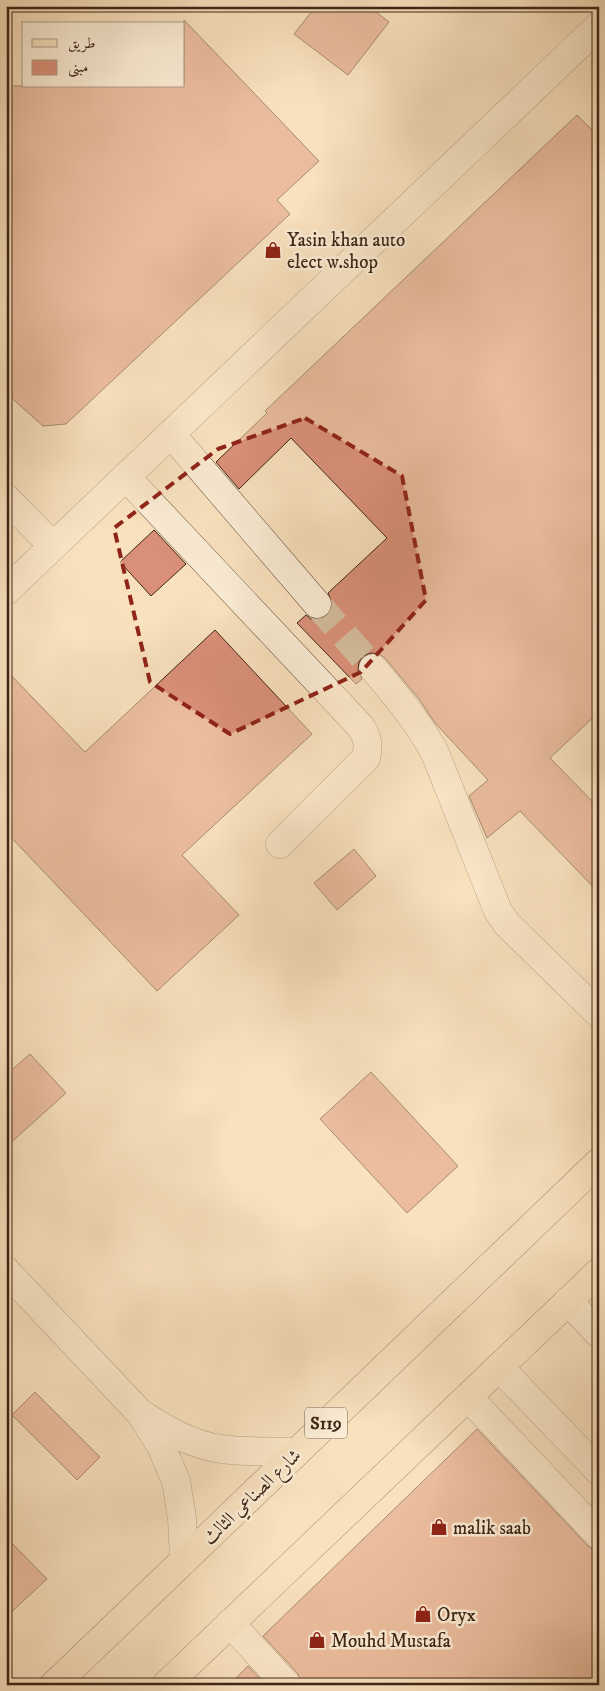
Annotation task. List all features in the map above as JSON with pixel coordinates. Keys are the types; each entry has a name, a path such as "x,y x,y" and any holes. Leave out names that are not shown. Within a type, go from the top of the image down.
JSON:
{"main road":[{"name":"شارع الصناعي الثالث","path":"54,1685 599,1162"},
{"path":"166,1685 599,1272"}],"street":[{"path":"6,591 599,26"},
{"path":"170,434 317,604"},
{"path":"126,477 361,728 367,737 369,748 366,758 280,844"},
{"path":"6,498 53,546"},
{"path":"373,668 408,710 423,731 435,754 498,911 507,924 599,1014"},
{"path":"6,1271 141,1414 162,1446 176,1481 182,1518 184,1560"},
{"path":"568,1301 599,1334"},
{"path":"499,1367 599,1471"},
{"path":"468,1397 599,1535"},
{"path":"141,1414 168,1431 198,1443 229,1450 296,1452"},
{"path":"230,1623 288,1685"}],"highlighted area":[{"path":"305,418 402,476 426,600 361,672 230,734 150,682 114,528 218,449"}],"building":[{"path":"316,6 368,6 389,22 348,75 294,34"},
{"path":"184,20 319,161 277,200 290,214 66,424 43,426 6,393 6,86 22,86 22,88 185,88"},
{"path":"577,115 599,137 599,712 550,758 599,808 599,893 520,811 487,838 469,796 488,780 435,723 419,699 385,658 379,654 371,653 363,656 359,662 358,670 362,679 356,684 297,623 306,615 311,619 319,619 328,615 332,610 332,602 328,593 387,538 291,438 239,489 216,462 267,413 265,411"},
{"path":"154,530 186,564 151,596 120,562"},
{"path":"215,630 312,734 182,855 239,915 157,991 6,832 6,670 85,752"},
{"path":"354,849 376,876 337,910 314,883"},
{"path":"30,1054 66,1093 6,1147 6,1075"},
{"path":"371,1072 458,1166 407,1213 320,1119"},
{"path":"35,1392 100,1457 77,1480 12,1415"},
{"path":"477,1429 588,1546 594,1550 599,1550 599,1685 302,1685 298,1674 263,1636"},
{"path":"6,1537 47,1579 6,1617"},
{"path":"248,1666 266,1685 229,1685"}],"tunnel":[{"path":"317,604 373,668"}],"place":[{"name":"Yasin khan auto elect w.shop","path":"273,250"},
{"name":"malik saab","path":"439,1527"},
{"name":"Oryx","path":"423,1614"},
{"name":"Mouhd Mustafa","path":"317,1640"}]}
